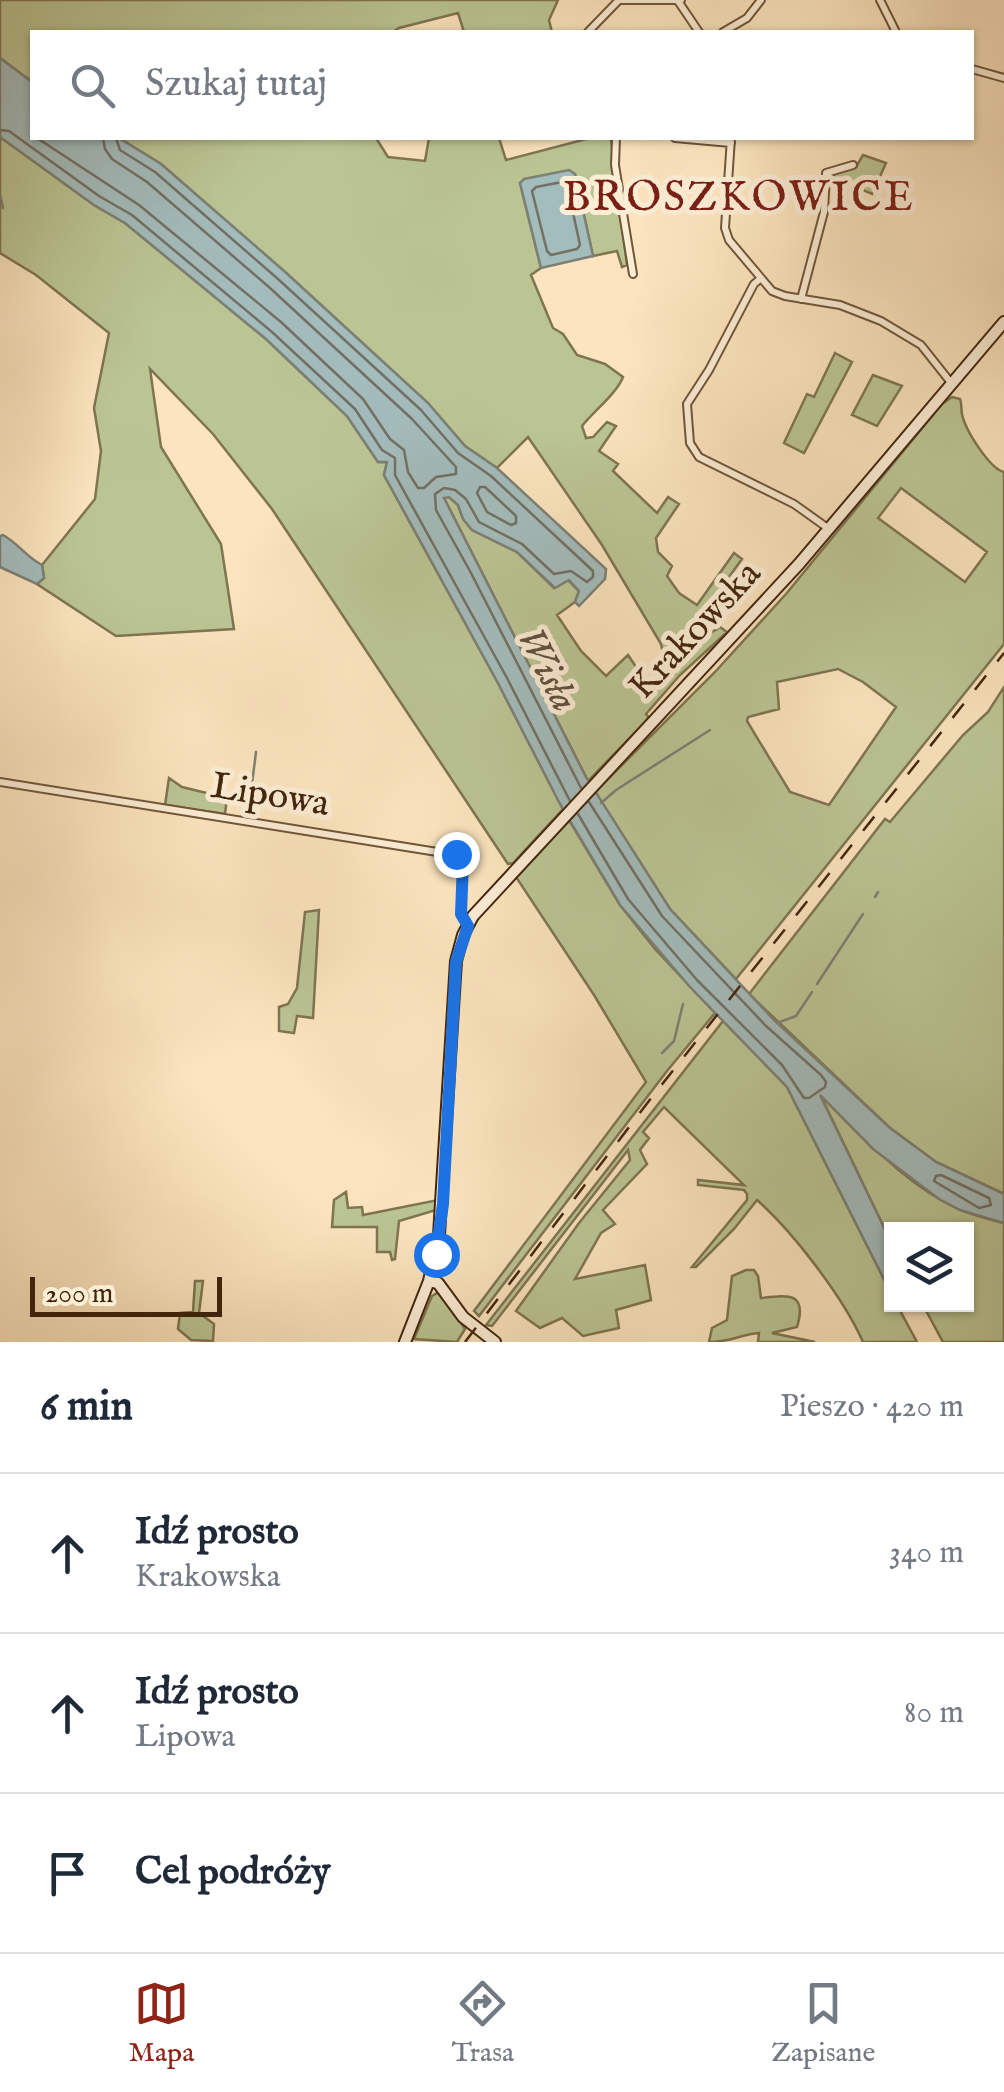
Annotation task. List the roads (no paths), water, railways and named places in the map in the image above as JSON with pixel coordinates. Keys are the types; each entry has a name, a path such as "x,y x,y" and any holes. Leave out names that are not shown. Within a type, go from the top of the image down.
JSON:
{"street":[{"path":"590,30 623,0 680,0 698,30"},
{"path":"726,30 747,18 761,0"},
{"path":"880,0 895,30"},
{"path":"974,70 1004,78"},
{"path":"616,140 615,166 632,274"},
{"path":"731,140 725,228 729,240 760,279 772,290 840,305 881,320 921,345 953,384"},
{"path":"801,299 824,212 826,173 853,166"},
{"path":"760,279 709,370 691,394 686,414 690,443 699,457 794,504 829,529"},
{"name":"Krakowska","path":"406,1342 430,1281 443,1204 456,962 468,926 829,529 1004,322"},
{"name":"Lipowa","path":"0,782 456,854 463,862 461,914 468,926"},
{"path":"430,1281 438,1283 471,1326 495,1342"}],"water":[{"path":"0,58 30,80 30,140 122,140 161,164 428,403 465,446 497,468 606,569 605,579 579,606 575,602 579,591 569,580 555,588 517,552 472,530 458,505 449,497 444,498 586,777 670,909 773,1019 890,1128 936,1162 1004,1194 1004,1223 960,1210 939,1199 873,1149 820,1095 884,1228 884,1279 787,1087 690,987 620,905 560,804 384,475 387,462 378,462 347,416 266,339 125,223 0,137"},
{"path":"569,170 575,174 593,256 541,268 520,183"},
{"path":"3,535 42,565 44,578 37,584 0,567"}],"waterway":[{"path":"0,194 3,208"},
{"path":"601,803 710,730"},
{"path":"248,816 256,752"},
{"path":"875,897 878,892"},
{"path":"817,984 863,914"},
{"path":"777,1023 796,1016 812,992"},
{"path":"662,1053 674,1041 683,1004"}],"railway":[{"path":"465,1342 652,1097 1004,653"}],"district":[{"name":"BROSZKOWICE","path":"739,198"}],"water label":[{"name":"Wisła","path":"546,670"}]}
